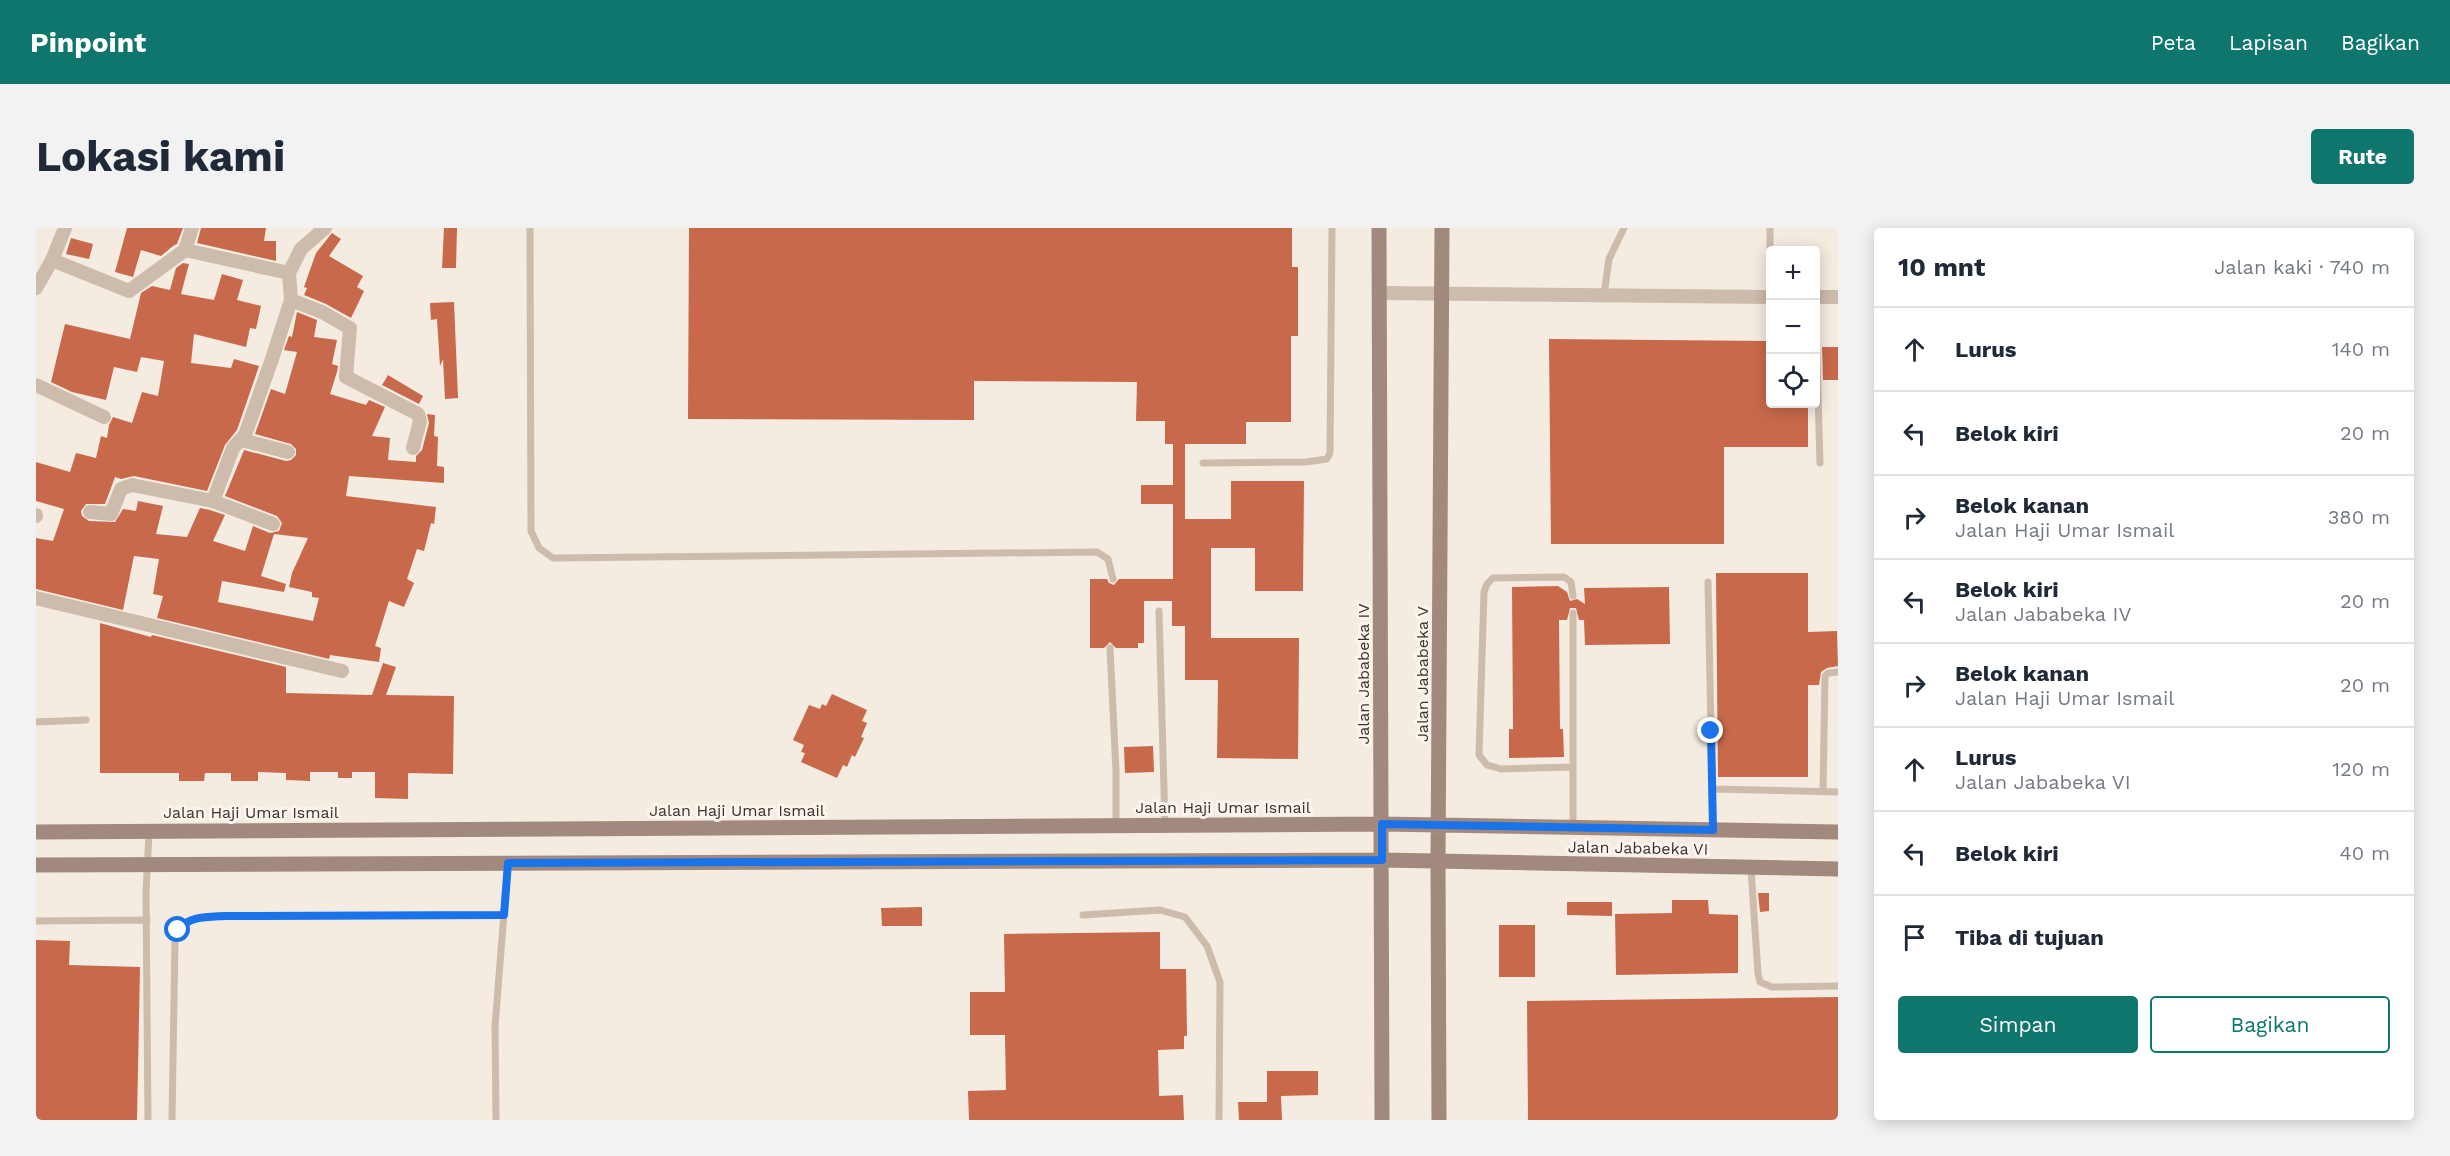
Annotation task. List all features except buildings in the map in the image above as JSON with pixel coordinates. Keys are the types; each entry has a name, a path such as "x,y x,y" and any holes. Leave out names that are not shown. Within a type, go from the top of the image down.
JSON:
{"street":[{"path":"36,288 52,260 65,228"},
{"path":"52,260 129,291 185,250 192,228"},
{"path":"213,501 233,448 242,440 291,300 288,273 301,249 325,228"},
{"name":"Jalan Jababeka IV","path":"1379,228 1382,1120"},
{"name":"Jalan Jababeka V","path":"1439,1120 1438,862 1442,228"},
{"path":"185,250 288,273"},
{"path":"1379,293 1766,297"},
{"path":"1820,297 1838,297"},
{"path":"291,300 322,312 350,328 346,377 418,414 420,421 413,448"},
{"path":"36,385 104,417"},
{"path":"242,440 288,452"},
{"path":"90,512 111,514 121,489 132,485 213,501 273,524"},
{"path":"36,598 342,671"},
{"name":"Jalan Haji Umar Ismail","path":"36,831 1382,824 1439,826"},
{"name":"Jalan Jababeka VI","path":"1439,826 1838,832"},
{"path":"36,865 1382,860 1438,862"},
{"name":"Jalan Jababeka VI","path":"1438,862 1838,869"}],"lane":[{"path":"530,228 531,531 539,548 553,558 1097,552 1108,559 1113,579"},
{"path":"1203,463 1306,462 1327,459 1330,453 1331,408 1332,228"},
{"path":"1604,295 1609,259 1624,228"},
{"path":"1770,228 1770,246"},
{"path":"1816,354 1820,463"},
{"path":"1573,596 1571,582 1564,577 1493,578 1487,584 1484,592 1479,755 1487,765 1501,770 1573,767"},
{"path":"1708,582 1713,830"},
{"path":"1159,611 1165,825"},
{"path":"1573,613 1573,828"},
{"path":"1110,648 1116,825"},
{"path":"1823,791 1825,676 1828,673 1838,672"},
{"path":"36,722 86,720"},
{"path":"1713,789 1838,792"},
{"path":"148,1120 147,865 149,831"},
{"path":"496,1120 495,1026 508,863"},
{"path":"1751,868 1760,982 1773,987 1838,986"},
{"path":"1083,915 1160,910 1185,917 1207,946 1220,982 1219,1120"},
{"path":"172,1120 175,940 178,930 185,922 198,918 224,916 504,915"},
{"path":"36,921 147,920"}],"route":[{"path":"178,930 185,922 198,918 224,916 504,915 508,863 1382,860 1382,824 1713,830 1711,731"}]}
